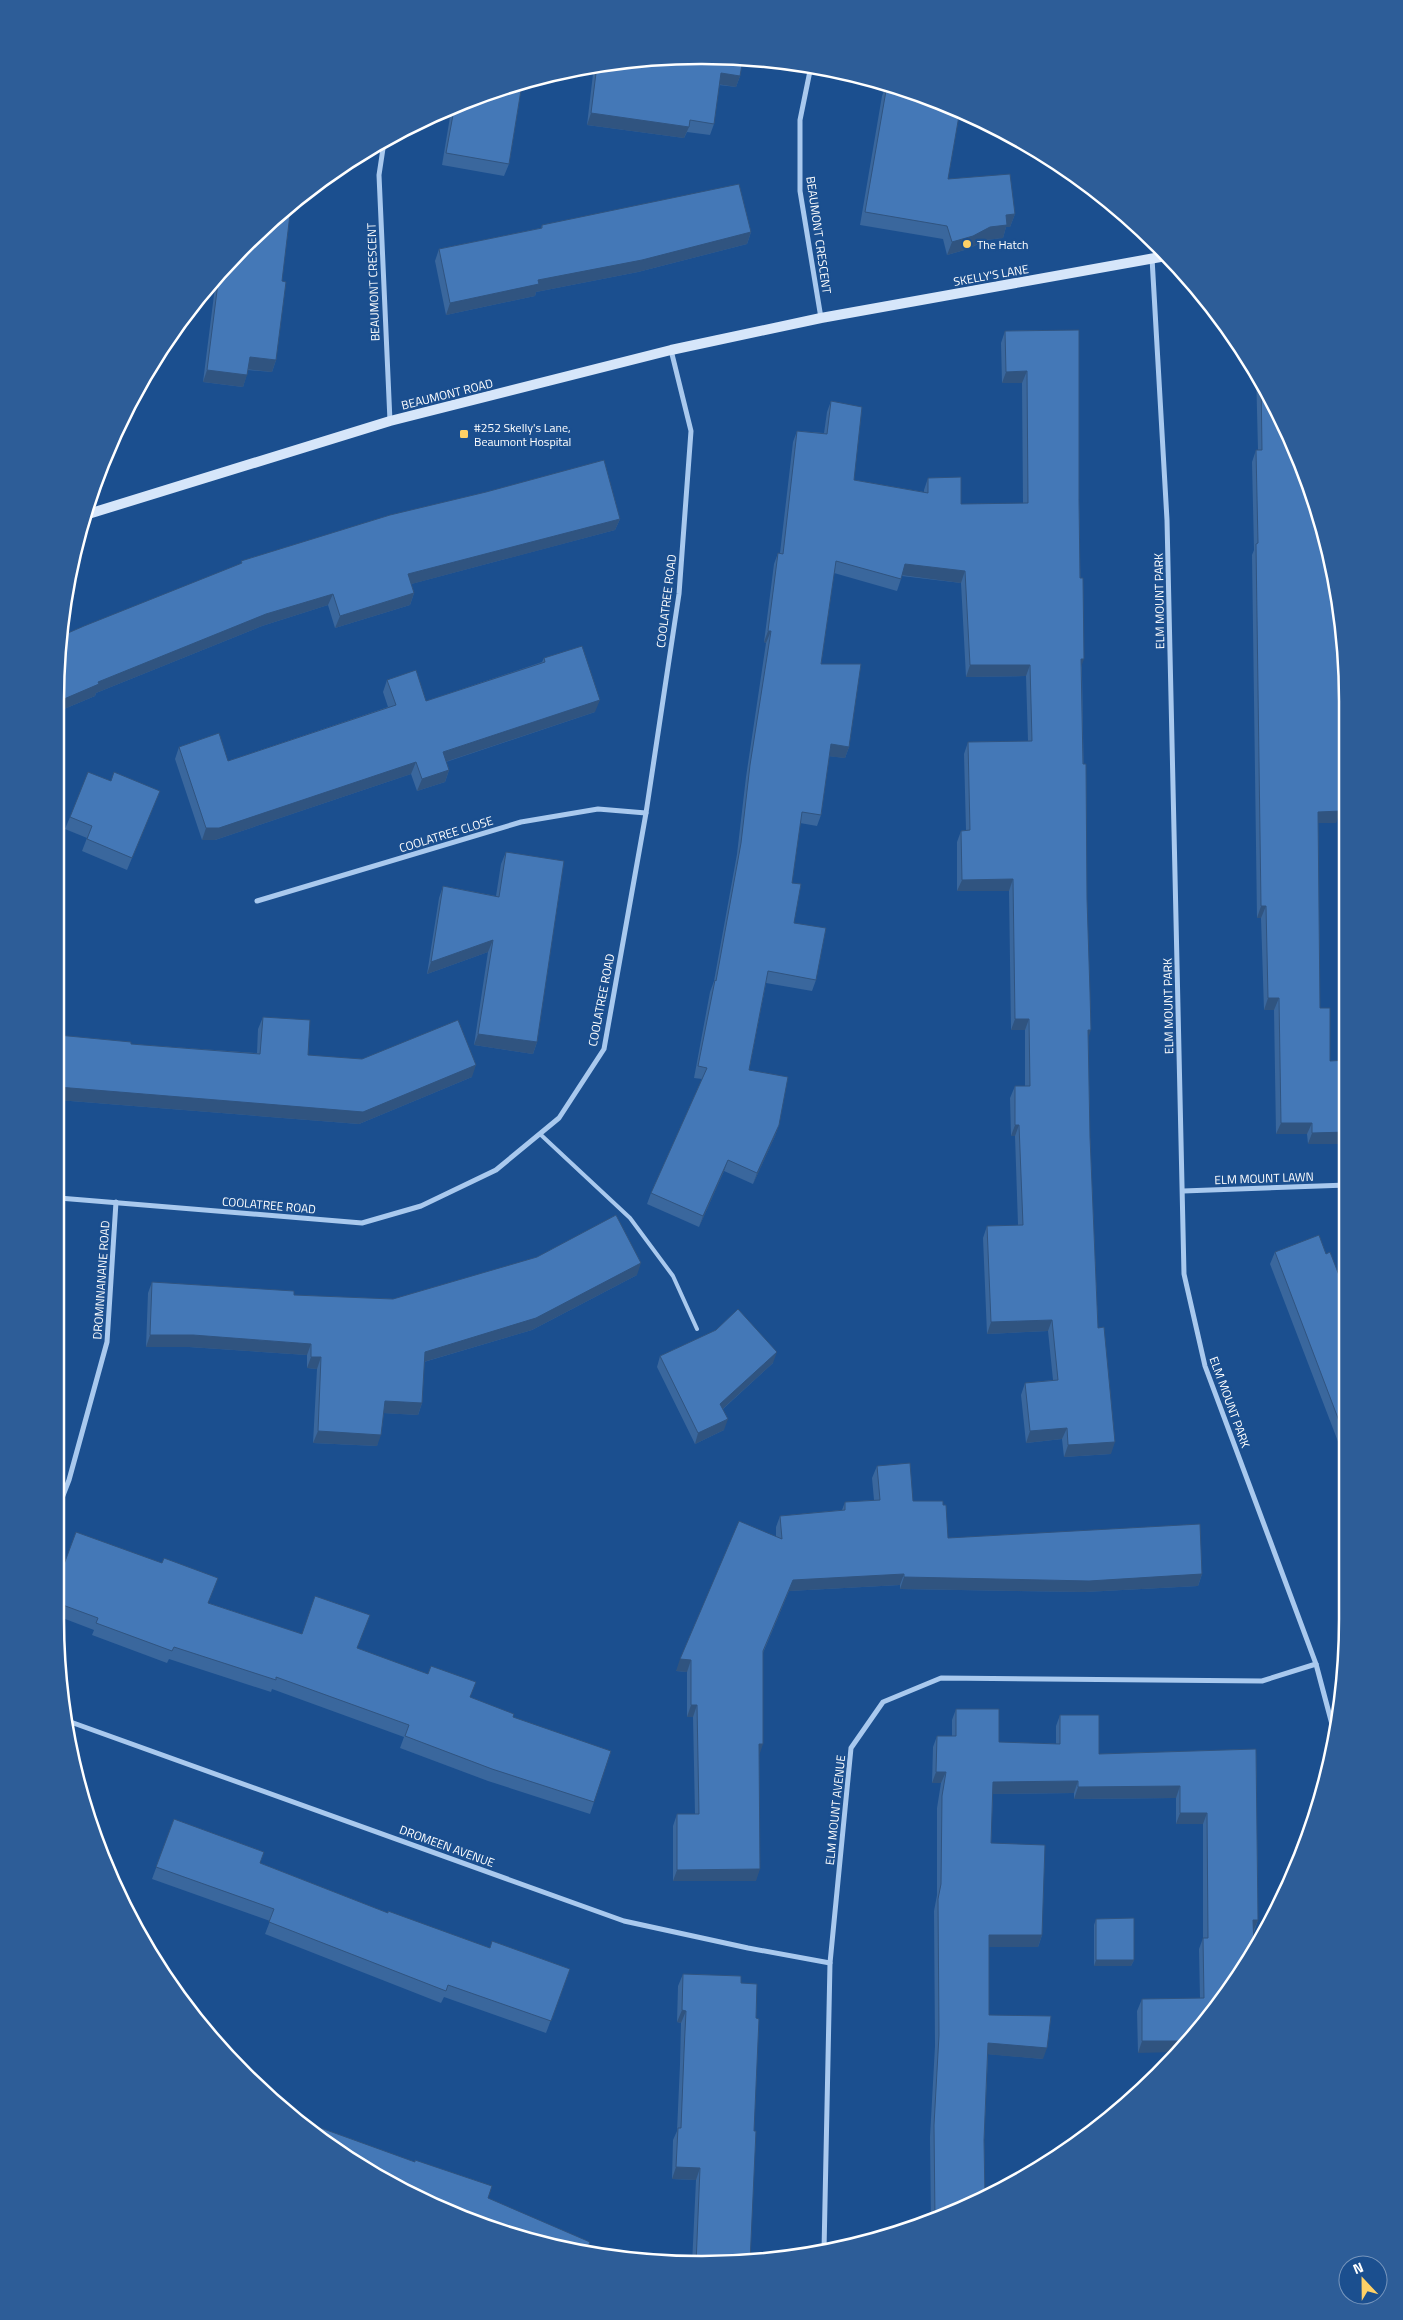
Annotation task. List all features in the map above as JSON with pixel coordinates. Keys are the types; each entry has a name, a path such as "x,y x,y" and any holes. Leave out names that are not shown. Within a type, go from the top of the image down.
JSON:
{"street":[{"name":"BEAUMONT CRESCENT","path":"810,73 800,120 800,191 821,318"},
{"name":"BEAUMONT CRESCENT","path":"383,149 379,175 390,422"},
{"name":"SKELLY'S LANE","path":"821,318 1158,257"},
{"name":"ELM MOUNT PARK","path":"1152,258 1167,520 1184,1274 1205,1366 1316,1664 1331,1720"},
{"name":"BEAUMONT ROAD","path":"93,512 390,422 671,350 821,318"},
{"name":"COOLATREE ROAD","path":"64,1198 362,1223 421,1206 496,1170 560,1118 604,1049 646,813 679,594 691,431 671,350"},
{"name":"COOLATREE CLOSE","path":"257,901 521,822 598,809 646,813"},
{"name":"ELM MOUNT LAWN","path":"1183,1191 1339,1185"},
{"name":"DROMNNANANE ROAD","path":"64,1493 107,1342 116,1202"},
{"name":"ELM MOUNT AVENUE","path":"824,2244 830,1963 851,1748 882,1702 941,1678 1262,1681 1316,1664"},
{"name":"DROMEEN AVENUE","path":"73,1723 624,1920 748,1948 830,1963"}],"lane":[{"path":"540,1134 630,1218 673,1276 697,1329"}],"building":[{"path":"660,65 742,65 740,76 721,73 714,124 690,120 689,127 591,113 596,73"},
{"path":"521,90 509,164 446,153 453,114"},
{"path":"886,91 959,118 948,179 1010,174 1015,214 1006,215 1007,225 990,227 973,236 952,242 947,226 865,212"},
{"path":"739,184 751,232 642,260 538,280 539,284 450,303 439,249 542,228 542,225"},
{"path":"290,215 282,281 286,282 276,360 250,357 247,375 207,370 218,286 251,251"},
{"path":"1079,330 1080,578 1083,578 1084,659 1081,659 1083,764 1086,764 1087,899 1091,1030 1088,1030 1090,1137 1098,1328 1104,1327 1115,1442 1068,1445 1067,1428 1030,1431 1025,1383 1058,1380 1052,1320 991,1322 987,1226 1023,1225 1019,1125 1015,1125 1015,1086 1030,1086 1029,1019 1015,1019 1013,879 962,880 961,831 970,830 968,742 1032,741 1030,665 970,665 965,571 905,564 901,579 836,561 821,664 861,664 849,747 831,744 821,815 802,812 792,883 801,884 794,923 826,928 816,980 768,971 749,1070 788,1077 779,1125 757,1173 728,1160 703,1216 651,1193 707,1068 698,1066 716,981 741,843 750,765 771,631 768,631 778,553 783,554 797,431 827,434 831,401 862,407 854,480 928,493 928,478 961,477 961,504 1028,503 1027,371 1006,372 1005,331"},
{"path":"1261,397 1291,457 1318,536 1334,618 1338,660 1339,811 1318,812 1320,1008 1330,1008 1330,1061 1339,1060 1339,1132 1312,1133 1312,1123 1281,1123 1279,998 1268,998 1266,906 1261,906 1256,450 1262,450"},
{"path":"604,460 620,519 408,574 414,593 340,616 333,594 266,614 98,682 99,684 64,699 68,633 242,563 241,561 390,515 486,492"},
{"path":"582,646 600,700 443,752 449,770 422,779 416,762 219,828 206,828 179,747 219,733 228,761 396,705 387,680 416,670 426,701 545,662 544,658"},
{"path":"88,772 111,781 114,772 160,791 132,858 87,839 92,826 70,817"},
{"path":"506,852 564,861 537,1042 478,1034 493,940 431,962 443,886 499,897"},
{"path":"263,1017 310,1020 308,1055 362,1059 458,1020 476,1065 363,1112 64,1087 64,1036 131,1042 131,1044 260,1054"},
{"path":"616,1215 641,1263 536,1318 425,1352 422,1403 385,1401 381,1435 318,1431 321,1357 311,1357 311,1344 193,1335 150,1335 152,1282 294,1291 294,1295 393,1299 537,1257"},
{"path":"1319,1235 1326,1254 1330,1252 1339,1275 1339,1421 1275,1252"},
{"path":"738,1309 777,1352 720,1404 728,1419 698,1433 660,1356 716,1330"},
{"path":"910,1463 913,1501 943,1501 943,1505 946,1505 948,1538 1200,1524 1202,1574 1089,1581 904,1577 904,1574 793,1580 763,1651 763,1744 759,1744 760,1869 677,1870 677,1814 699,1814 697,1705 691,1705 691,1660 680,1659 739,1521 782,1539 780,1516 845,1510 845,1502 880,1500 877,1466"},
{"path":"76,1532 162,1563 164,1558 218,1578 208,1603 302,1634 315,1596 370,1615 357,1648 428,1674 431,1666 476,1682 470,1697 514,1714 513,1717 611,1751 594,1802 492,1769 405,1736 409,1725 276,1677 276,1680 174,1647 172,1651 96,1623 98,1618 64,1605 64,1564"},
{"path":"956,1709 999,1709 999,1742 1060,1744 1060,1715 1099,1715 1099,1754 1256,1749 1258,1920 1253,1920 1254,1938 1232,1973 1181,2039 1179,2041 1142,2041 1142,1999 1204,1998 1203,1938 1208,1938 1207,1813 1180,1813 1180,1786 1078,1787 1078,1781 993,1782 991,1843 1045,1845 1042,1935 989,1935 989,2015 1051,2016 1047,2048 988,2043 984,2140 985,2190 935,2212 934,2125 939,2035 938,1899 941,1884 942,1796 946,1772 936,1772 937,1736 956,1736"},
{"path":"174,1819 264,1852 260,1863 388,1913 388,1911 490,1948 492,1941 570,1969 551,2021 448,1985 446,1991 269,1922 274,1909 156,1867"},
{"path":"1134,1918 1134,1960 1096,1960 1096,1919"},
{"path":"683,1974 741,1976 741,1983 757,1984 756,2018 759,2019 750,2254 696,2256 700,2168 676,2167 678,2128 681,2128 686,2011 682,2010"},
{"path":"316,2126 415,2162 415,2160 492,2186 488,2198 590,2242 588,2246 536,2235 457,2208 383,2171 347,2149"}],"place":[{"name":"The Hatch","path":"967,244"},
{"name":"#252 Skelly's Lane, Beaumont Hospital","path":"464,434"}]}
